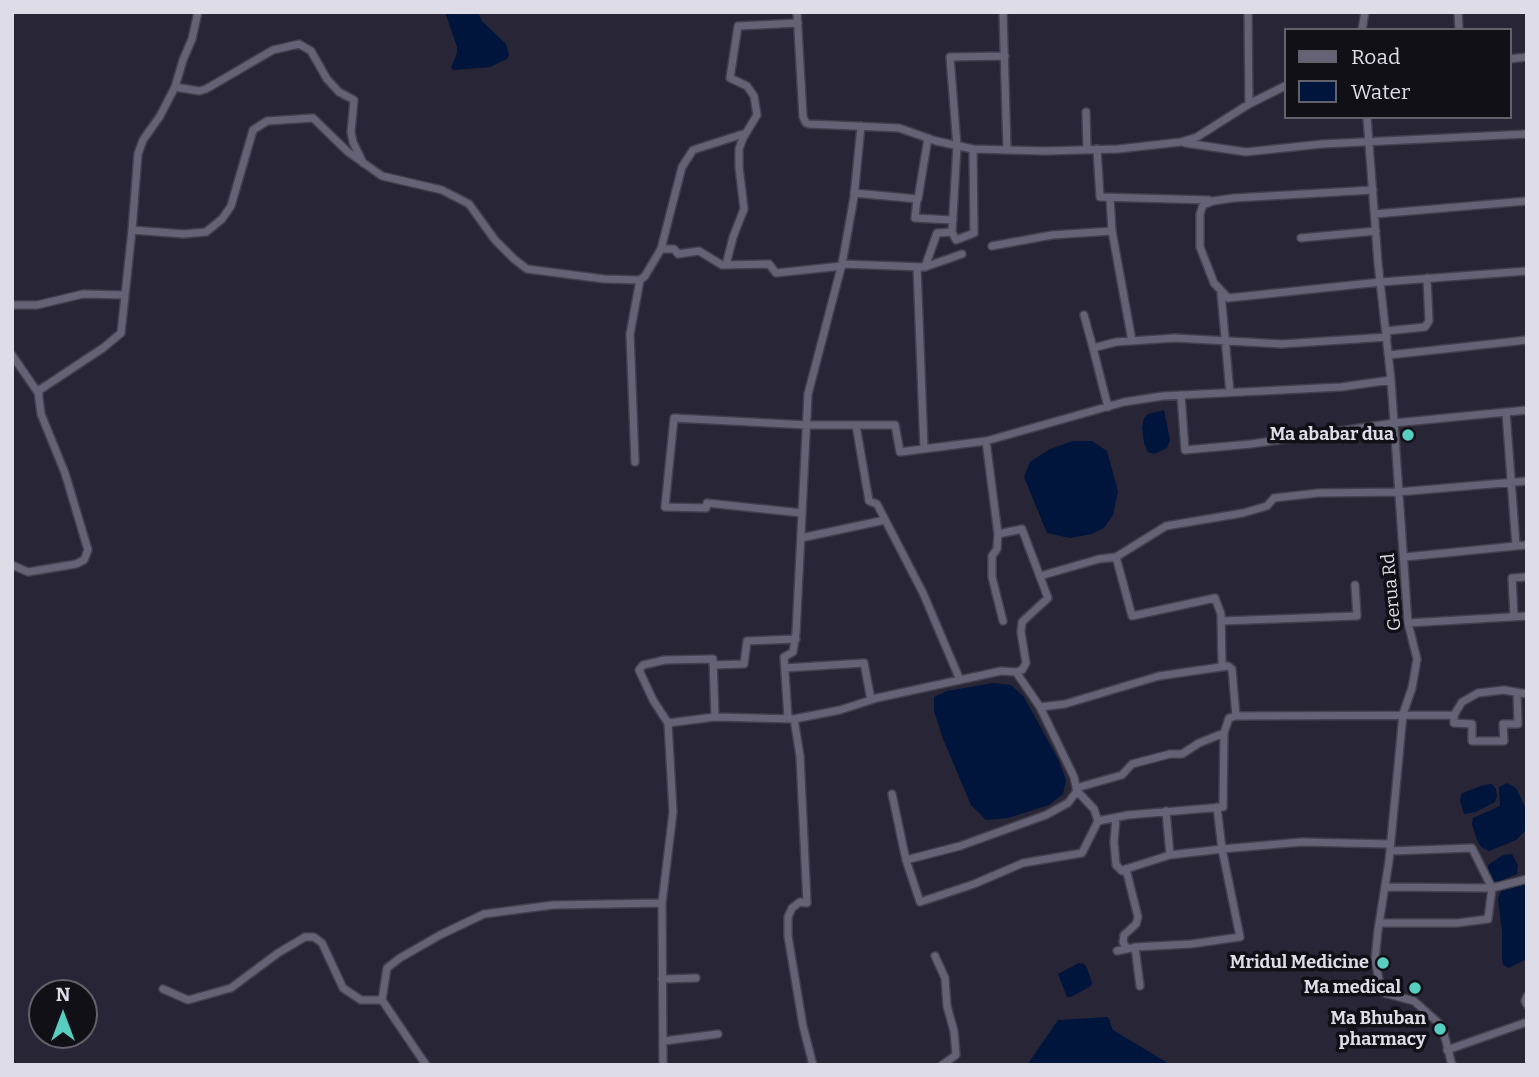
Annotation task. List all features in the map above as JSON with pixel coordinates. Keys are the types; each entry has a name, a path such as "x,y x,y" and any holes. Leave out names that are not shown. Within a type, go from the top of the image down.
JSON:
{"street":[{"path":"12,565 28,572 76,564 83,560 88,550 65,473 41,414 38,391 121,333 138,154 143,140 160,116 174,87 192,39 198,12"},
{"path":"797,12 800,85 806,123 899,128 957,146 1007,150 1097,149 1181,142 1246,152 1369,142 1527,134"},
{"path":"1003,12 1007,150"},
{"path":"1248,12 1249,104"},
{"path":"726,265 744,209 739,149 757,115 754,96 747,86 730,78 738,26 798,23"},
{"path":"174,87 199,91 206,89 273,50 299,44 311,51 327,79 339,92 354,100 351,132 363,163"},
{"path":"973,149 974,233 956,240 952,232 957,146 950,57 1005,56"},
{"path":"1181,142 1196,137 1249,104 1284,86"},
{"path":"1086,113 1087,149"},
{"path":"132,230 184,234 206,232 231,206 253,130 267,121 313,118 348,152 382,176 442,190 469,204 495,240 527,269 604,279 640,280 661,249 682,167 693,150 748,132"},
{"name":"Gerua Rd","path":"1367,119 1389,355 1408,624 1418,659 1403,714 1390,847 1375,960 1384,993 1414,1001 1441,1027 1452,1065"},
{"path":"813,1065 803,1026 788,936 792,908 800,902 807,902 800,756 791,718 784,656 793,652 796,639 808,394 842,265 855,192 861,126"},
{"path":"928,138 915,218 953,220"},
{"path":"1097,149 1100,197 1213,201 1373,190"},
{"path":"855,192 917,199"},
{"path":"1110,198 1112,231 1132,341"},
{"path":"1213,201 1203,205 1200,215 1200,247 1214,283 1228,298 1381,282 1527,271"},
{"path":"1375,214 1527,201"},
{"path":"992,246 1052,235 1112,231"},
{"path":"1301,238 1376,231"},
{"path":"924,449 921,267 937,233 952,232"},
{"path":"661,249 674,249 678,254 699,251 722,265 769,264 776,273 842,265 921,267 962,254"},
{"path":"1093,348 1116,342 1175,338 1282,344 1387,334 1425,327 1429,321 1426,278"},
{"path":"635,462 630,334 640,280"},
{"path":"1222,293 1230,393"},
{"path":"12,305 37,305 83,294 125,295"},
{"path":"1084,315 1108,407"},
{"path":"1389,355 1527,340"},
{"path":"12,355 39,394"},
{"path":"802,513 707,503 706,508 664,507 674,418 807,425 895,425 900,452 986,441 1108,407 1163,396 1341,387 1391,380"},
{"path":"1181,395 1185,450 1251,444 1394,423 1527,410"},
{"path":"1506,412 1516,546"},
{"path":"856,425 869,502 877,504 923,593 960,680"},
{"path":"986,441 998,534 997,549 992,556 992,577 1003,621"},
{"path":"1040,576 1099,559 1116,557 1166,526 1243,513 1267,506 1274,498 1318,493 1398,492 1527,481"},
{"path":"801,538 885,520"},
{"path":"668,723 715,718 791,718 840,710 871,700 1001,671 1016,673 1023,670 1026,663 1022,622 1048,598 1022,529 998,534"},
{"path":"1405,557 1527,545"},
{"path":"1116,557 1132,616 1215,598 1221,621 1222,666"},
{"path":"1514,617 1512,578 1527,578"},
{"path":"1221,621 1357,615 1355,585"},
{"path":"1408,624 1527,615"},
{"path":"713,665 744,664 747,641 796,639"},
{"path":"663,1065 662,903 673,813 668,723 653,700 639,670 640,666 664,660 713,659 715,718"},
{"path":"785,668 864,663 871,700"},
{"path":"1040,707 1065,704 1159,676 1222,666 1232,669 1236,716"},
{"path":"892,794 906,860 920,902 974,884 1023,863 1082,853 1098,821 1094,809 1076,789 1074,777 1057,739 1040,707 1016,673"},
{"path":"1517,693 1517,724 1503,724 1504,741 1472,741 1472,724 1454,723 1454,715 1462,702 1478,693 1504,690 1527,694"},
{"path":"1098,821 1166,811 1223,807 1224,733 1229,718 1454,715"},
{"path":"906,860 960,846 1046,815 1068,803 1076,789 1122,775 1132,764 1170,754 1182,754 1199,743 1224,733"},
{"path":"1117,951 1240,937 1222,849 1217,807"},
{"path":"1166,811 1170,855"},
{"path":"1116,818 1116,865 1122,871 1170,855 1302,842 1472,848 1492,888 1488,919 1457,923 1379,923"},
{"path":"1126,869 1138,917 1136,924 1124,935 1124,942 1131,948 1140,986"},
{"path":"1385,887 1492,888 1527,879"},
{"path":"426,1065 382,1000 387,968 400,958 440,935 484,915 553,905 662,903"},
{"path":"163,989 188,1000 231,988 278,953 305,937 314,937 322,943 343,988 361,1000 382,1000"},
{"path":"935,956 945,978 956,1055 942,1065"},
{"path":"662,979 696,978"},
{"path":"1527,996 1527,1005"},
{"path":"1447,1050 1527,1022"},
{"path":"664,1041 718,1034"}],"water":[{"path":"445,12 478,12 482,21 506,44 509,55 507,59 490,67 451,68 457,47"},
{"path":"1164,410 1170,440 1167,448 1154,454 1148,452 1144,443 1144,418 1148,414"},
{"path":"1073,441 1092,441 1107,451 1118,491 1113,515 1104,528 1092,534 1070,538 1047,533 1024,477 1030,462 1050,449"},
{"path":"993,683 1011,685 1024,697 1058,759 1066,780 1063,794 1049,805 1008,818 986,820 971,805 943,739 934,711 934,697 947,691"},
{"path":"1507,783 1516,788 1527,811 1527,829 1516,840 1489,851 1481,847 1477,840 1473,818 1500,806 1499,787"},
{"path":"1492,784 1496,789 1495,802 1476,812 1464,814 1460,800 1462,793"},
{"path":"1512,854 1518,865 1517,874 1493,881 1489,877 1488,865 1503,855"},
{"path":"1527,884 1527,959 1509,968 1503,965 1502,959 1498,899 1501,891"},
{"path":"1079,963 1087,968 1091,986 1067,997 1058,974"},
{"path":"1108,1017 1113,1030 1171,1065 1027,1065 1058,1020"}],"place":[{"name":"Ma ababar dua","path":"1408,435"},
{"name":"Mridul Medicine","path":"1383,963"},
{"name":"Ma medical","path":"1415,988"},
{"name":"Ma Bhuban pharmacy","path":"1440,1029"}]}
